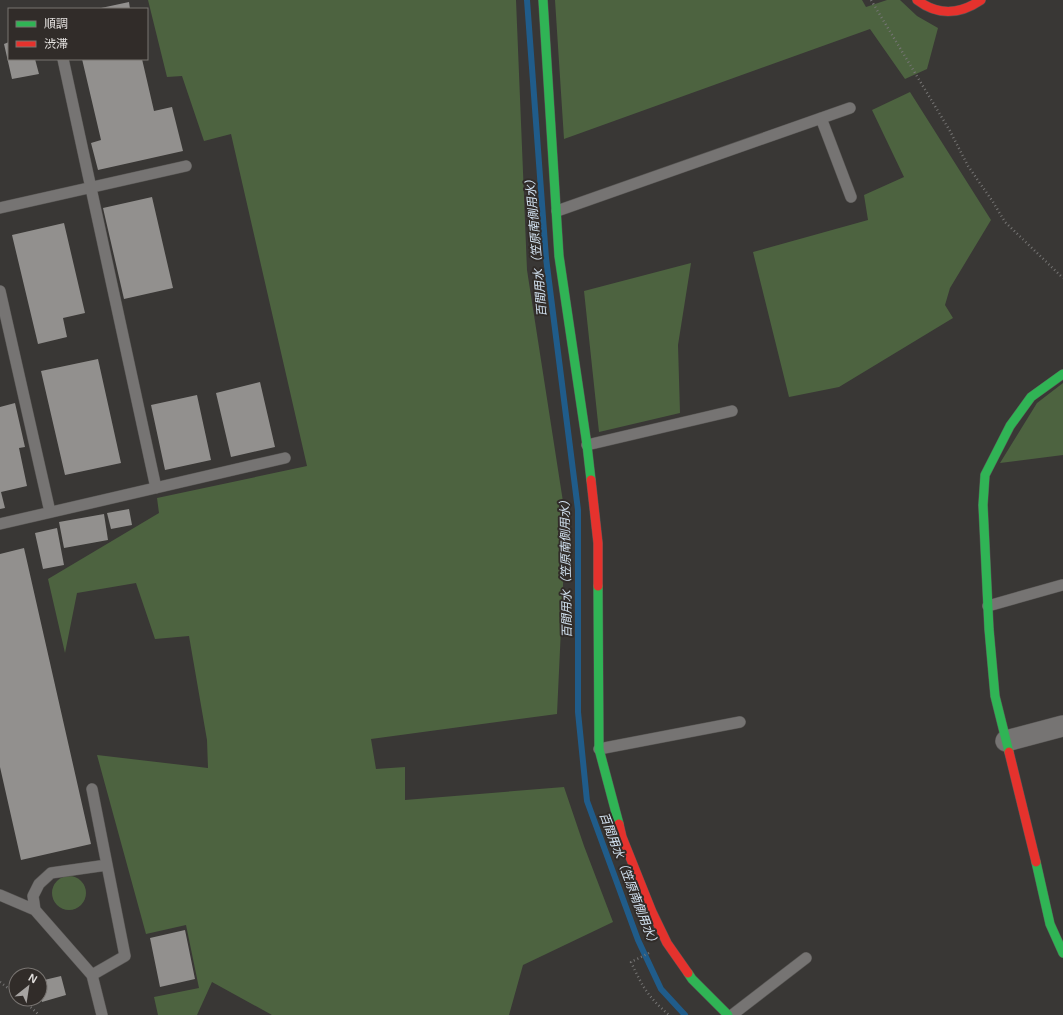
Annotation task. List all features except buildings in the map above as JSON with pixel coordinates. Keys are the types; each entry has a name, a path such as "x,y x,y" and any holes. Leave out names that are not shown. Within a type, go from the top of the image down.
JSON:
{"street":[{"path":"543,0 559,256 587,445 598,542 599,749 622,837 652,912 667,943 692,979 728,1015"},
{"path":"917,0 922,4 940,12 956,12 973,7 981,0"},
{"path":"1063,374 1032,397 1010,426 985,475 983,506 988,606 995,696 1050,924 1063,953"},
{"path":"1006,741 1063,726"}],"lane":[{"path":"63,60 156,488"},
{"path":"557,211 850,108"},
{"path":"821,118 850,197"},
{"path":"0,208 186,166"},
{"path":"0,290 50,512"},
{"path":"587,445 732,411"},
{"path":"0,524 285,458"},
{"path":"988,606 1062,586"},
{"path":"599,749 740,722"},
{"path":"92,789 125,956 92,975"},
{"path":"35,910 33,896 39,884 51,874 107,865"},
{"path":"0,895 35,910 92,975 102,1015"},
{"path":"732,1015 806,958"}],"path":[{"path":"871,0 950,131 968,166 1005,222 1063,278"},
{"path":"667,943 631,962 642,986 655,1003 669,1015"},
{"path":"31,1007 40,1015"}],"green space":[{"path":"148,0 516,0 527,270 566,521 557,714 371,739 376,769 405,767 405,800 564,787 584,846 613,922 523,965 509,1015 272,1015 212,982 197,1015 158,1015 154,997 199,988 186,925 146,934 97,755 208,768 207,740 189,636 155,639 136,583 77,593 65,653 48,579 159,513 157,498 307,466 231,134 204,141 182,76 167,77"},
{"path":"555,0 862,0 866,7 887,0 900,0 917,16 938,28 927,69 905,79 870,29 564,139"},
{"path":"910,92 991,220 950,288 945,305 953,318 839,387 789,397 753,252 868,220 864,195 904,177 872,110"},
{"path":"691,263 678,345 680,413 599,432 584,291"},
{"path":"1063,383 1063,455 1000,463 1037,403"},
{"path":"66,876 72,876 76,877 83,883 86,893 85,900 79,907 72,910 66,910 62,909 55,903 52,896 52,890 53,886 59,879"}],"waterway":[{"name":"百間用水（笠原南側用水）","path":"527,0 546,258 578,510 578,712 587,801 638,940 661,989 685,1015"}],"traffic: fast":[{"path":"543,0 559,256 591,480"},
{"path":"1009,752 995,696 989,629 983,505 985,475 1010,426 1031,397 1063,374"},
{"path":"598,586 599,749 619,824"},
{"path":"1036,862 1050,924 1063,953"},
{"path":"688,973 692,979 728,1015"}],"traffic: jam":[{"path":"917,0 933,9 949,12 965,9 981,0"},
{"path":"591,480 598,543 598,586"},
{"path":"1009,752 1036,862"},
{"path":"619,824 622,837 652,912 667,943 688,973"}]}
